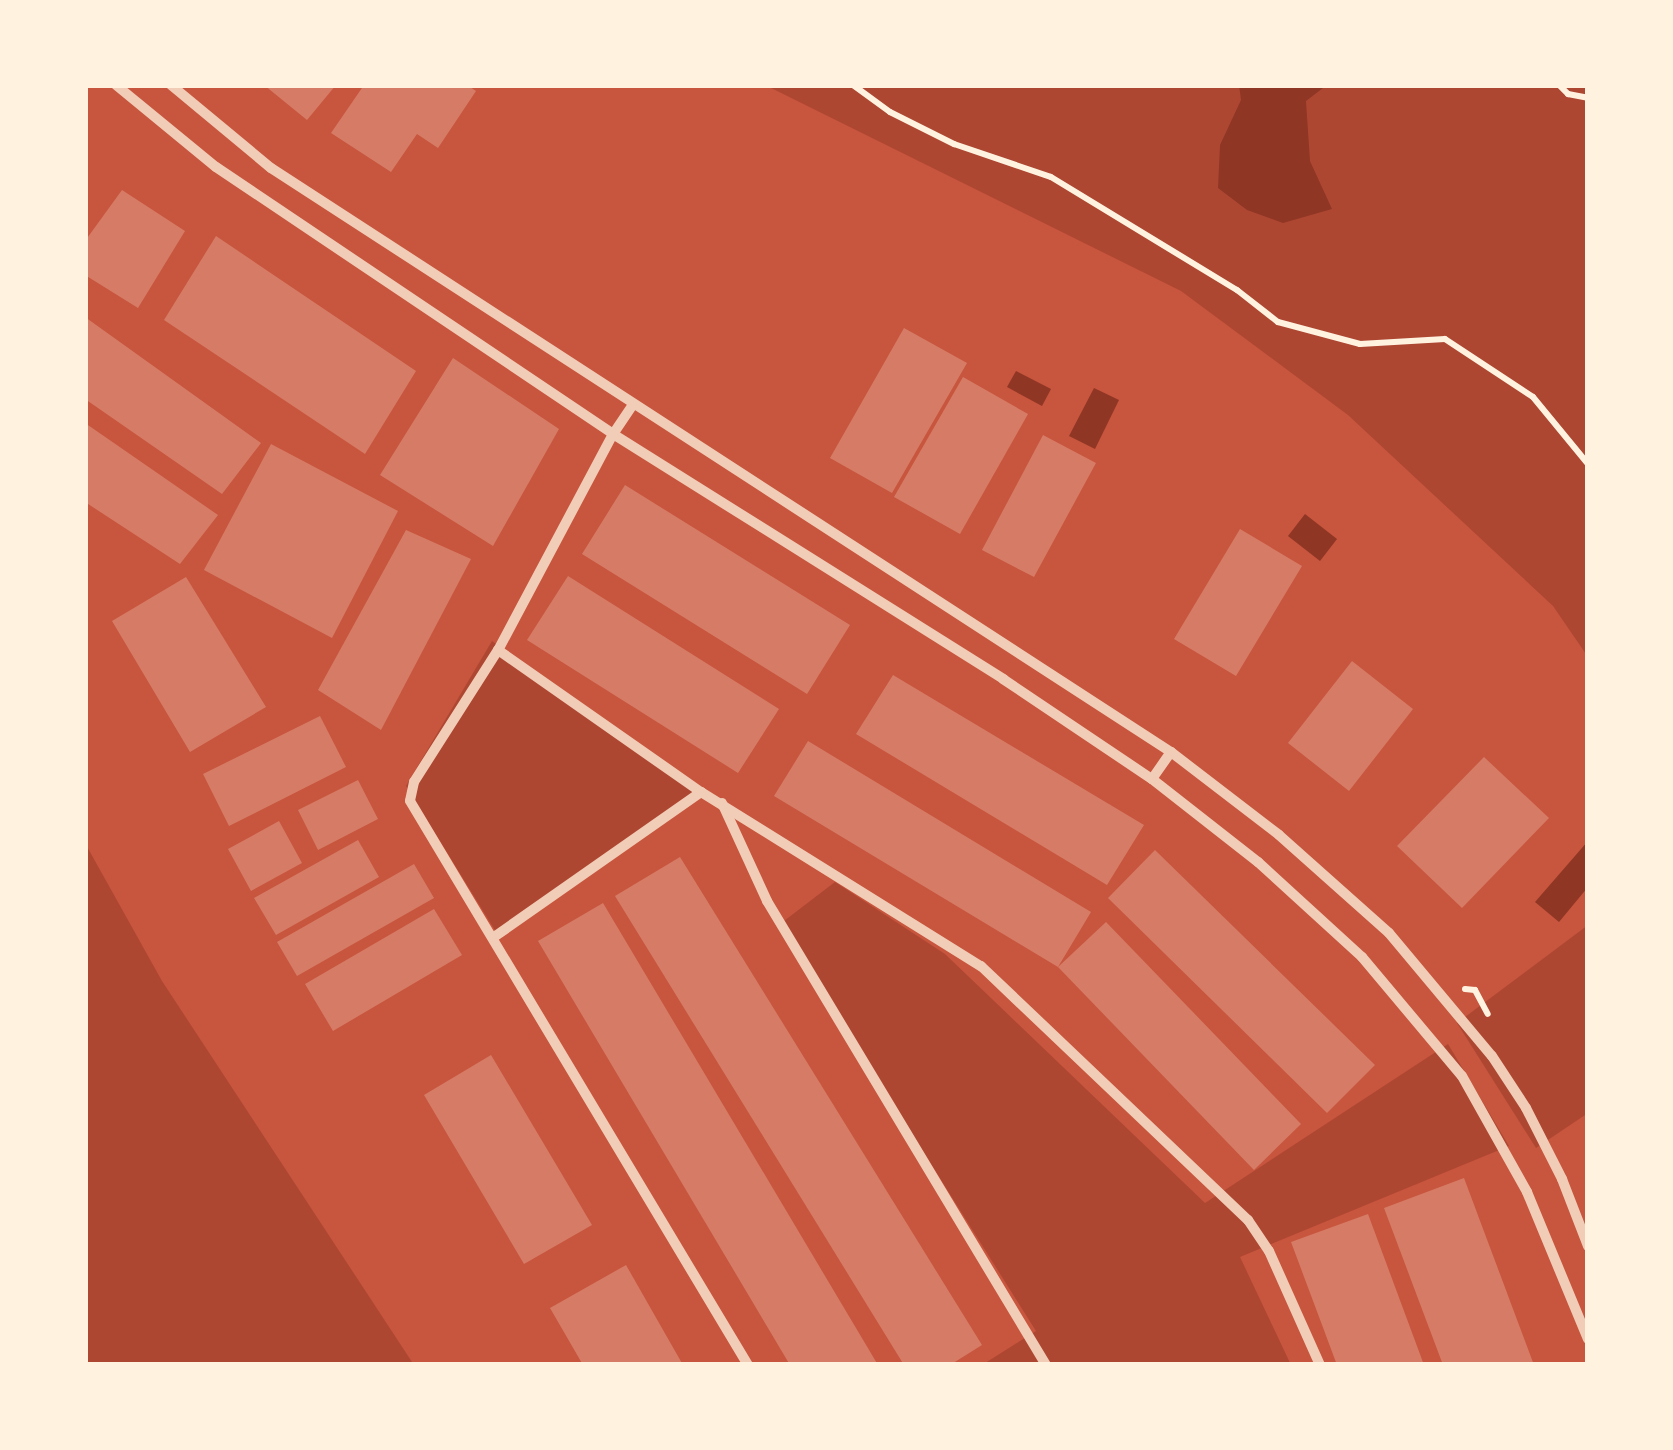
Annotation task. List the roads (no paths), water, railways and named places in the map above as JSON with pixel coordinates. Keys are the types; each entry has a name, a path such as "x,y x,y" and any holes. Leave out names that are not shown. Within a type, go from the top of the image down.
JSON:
{"street":[{"path":"116,85 216,167 613,434 1003,679 1152,779 1258,862 1362,957 1462,1076 1528,1192 1588,1339"},
{"path":"171,85 271,168 632,406 1171,752 1307,860 1389,933 1438,988 1526,1108 1562,1180 1588,1246"},
{"path":"632,406 613,434 498,650 414,782 410,801 748,1365"},
{"path":"498,650 701,792 981,966 1248,1220 1269,1251 1320,1365"},
{"path":"1152,779 1171,752"},
{"path":"494,937 701,792"},
{"path":"721,802 767,902 1046,1365"}]}
